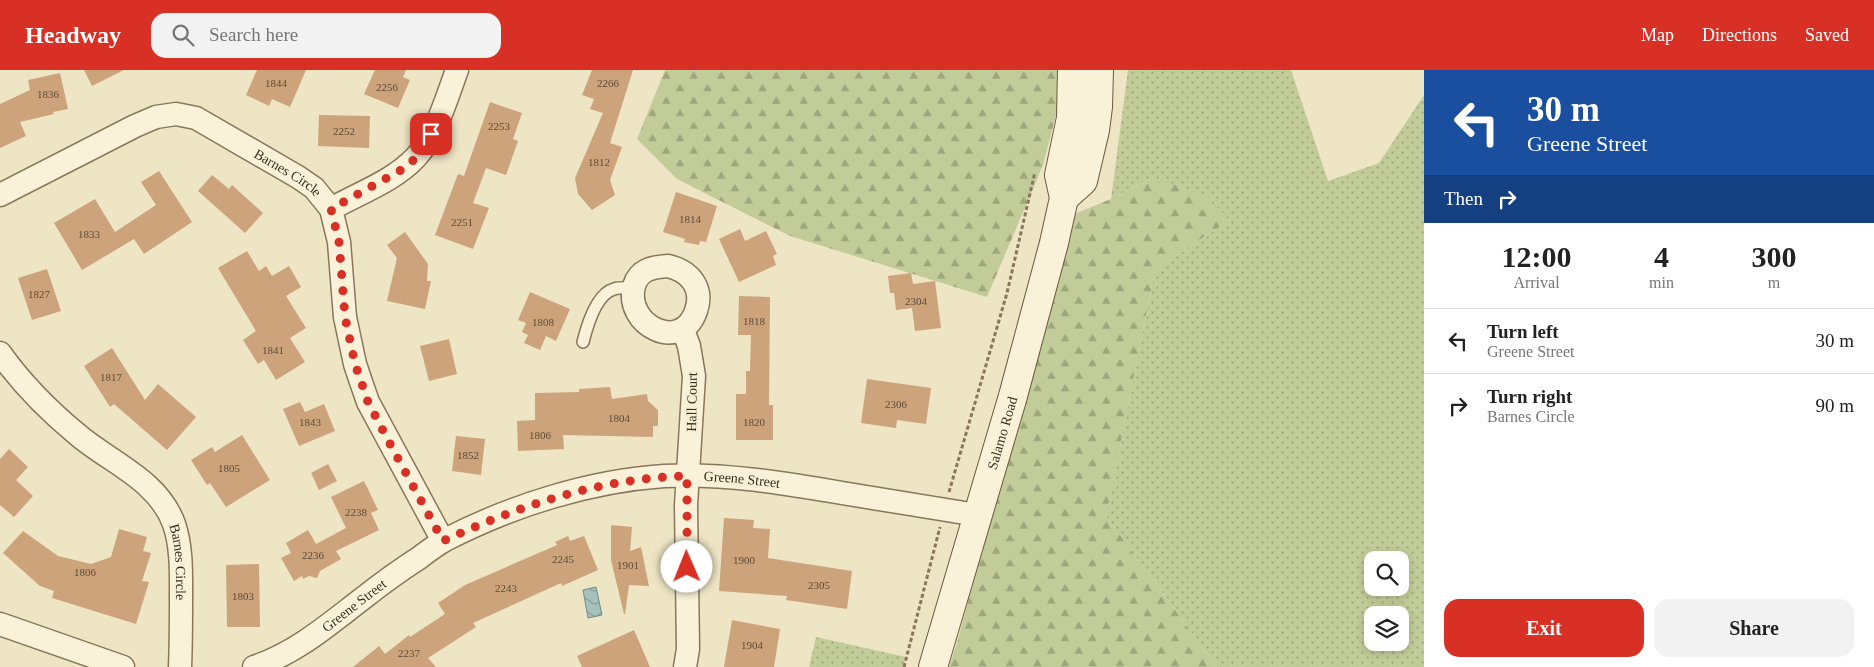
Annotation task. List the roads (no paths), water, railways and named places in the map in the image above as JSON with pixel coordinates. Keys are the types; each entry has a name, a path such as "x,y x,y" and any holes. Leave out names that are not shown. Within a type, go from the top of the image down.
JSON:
{"main road":[{"name":"Salamo Road","path":"933,667 1037,310 1064,198 1059,175 1070,118 1072,70"},
{"path":"1064,198 1083,181 1098,107 1099,70"}],"street":[{"path":"331,209 403,169 418,156 431,134 458,70"},
{"name":"Barnes Circle","path":"0,195 135,126 156,118 176,114 196,118 217,129 314,188 331,209 339,242 345,317 358,372 368,402 443,541"},
{"path":"668,266 679,268 689,276 696,288 698,300 696,312 684,330 673,333 660,331 649,326 640,317 634,306 632,296 642,273 656,267 668,266"},
{"name":"Hall Court","path":"684,330 694,376 687,476 688,649 685,667"},
{"name":"Barnes Circle","path":"0,353 17,376 49,410 79,437 143,481 162,500 174,524 181,560 180,667"},
{"name":"Greene Street","path":"254,667 273,661 295,650 399,571 443,541 488,520 566,494 629,480 687,476 787,483 977,516"},
{"path":"0,624 123,667"}],"lane":[{"path":"583,342 590,316 606,293 615,289 634,288"}],"water":[{"path":"596,587 602,615 588,618 583,590"}]}
